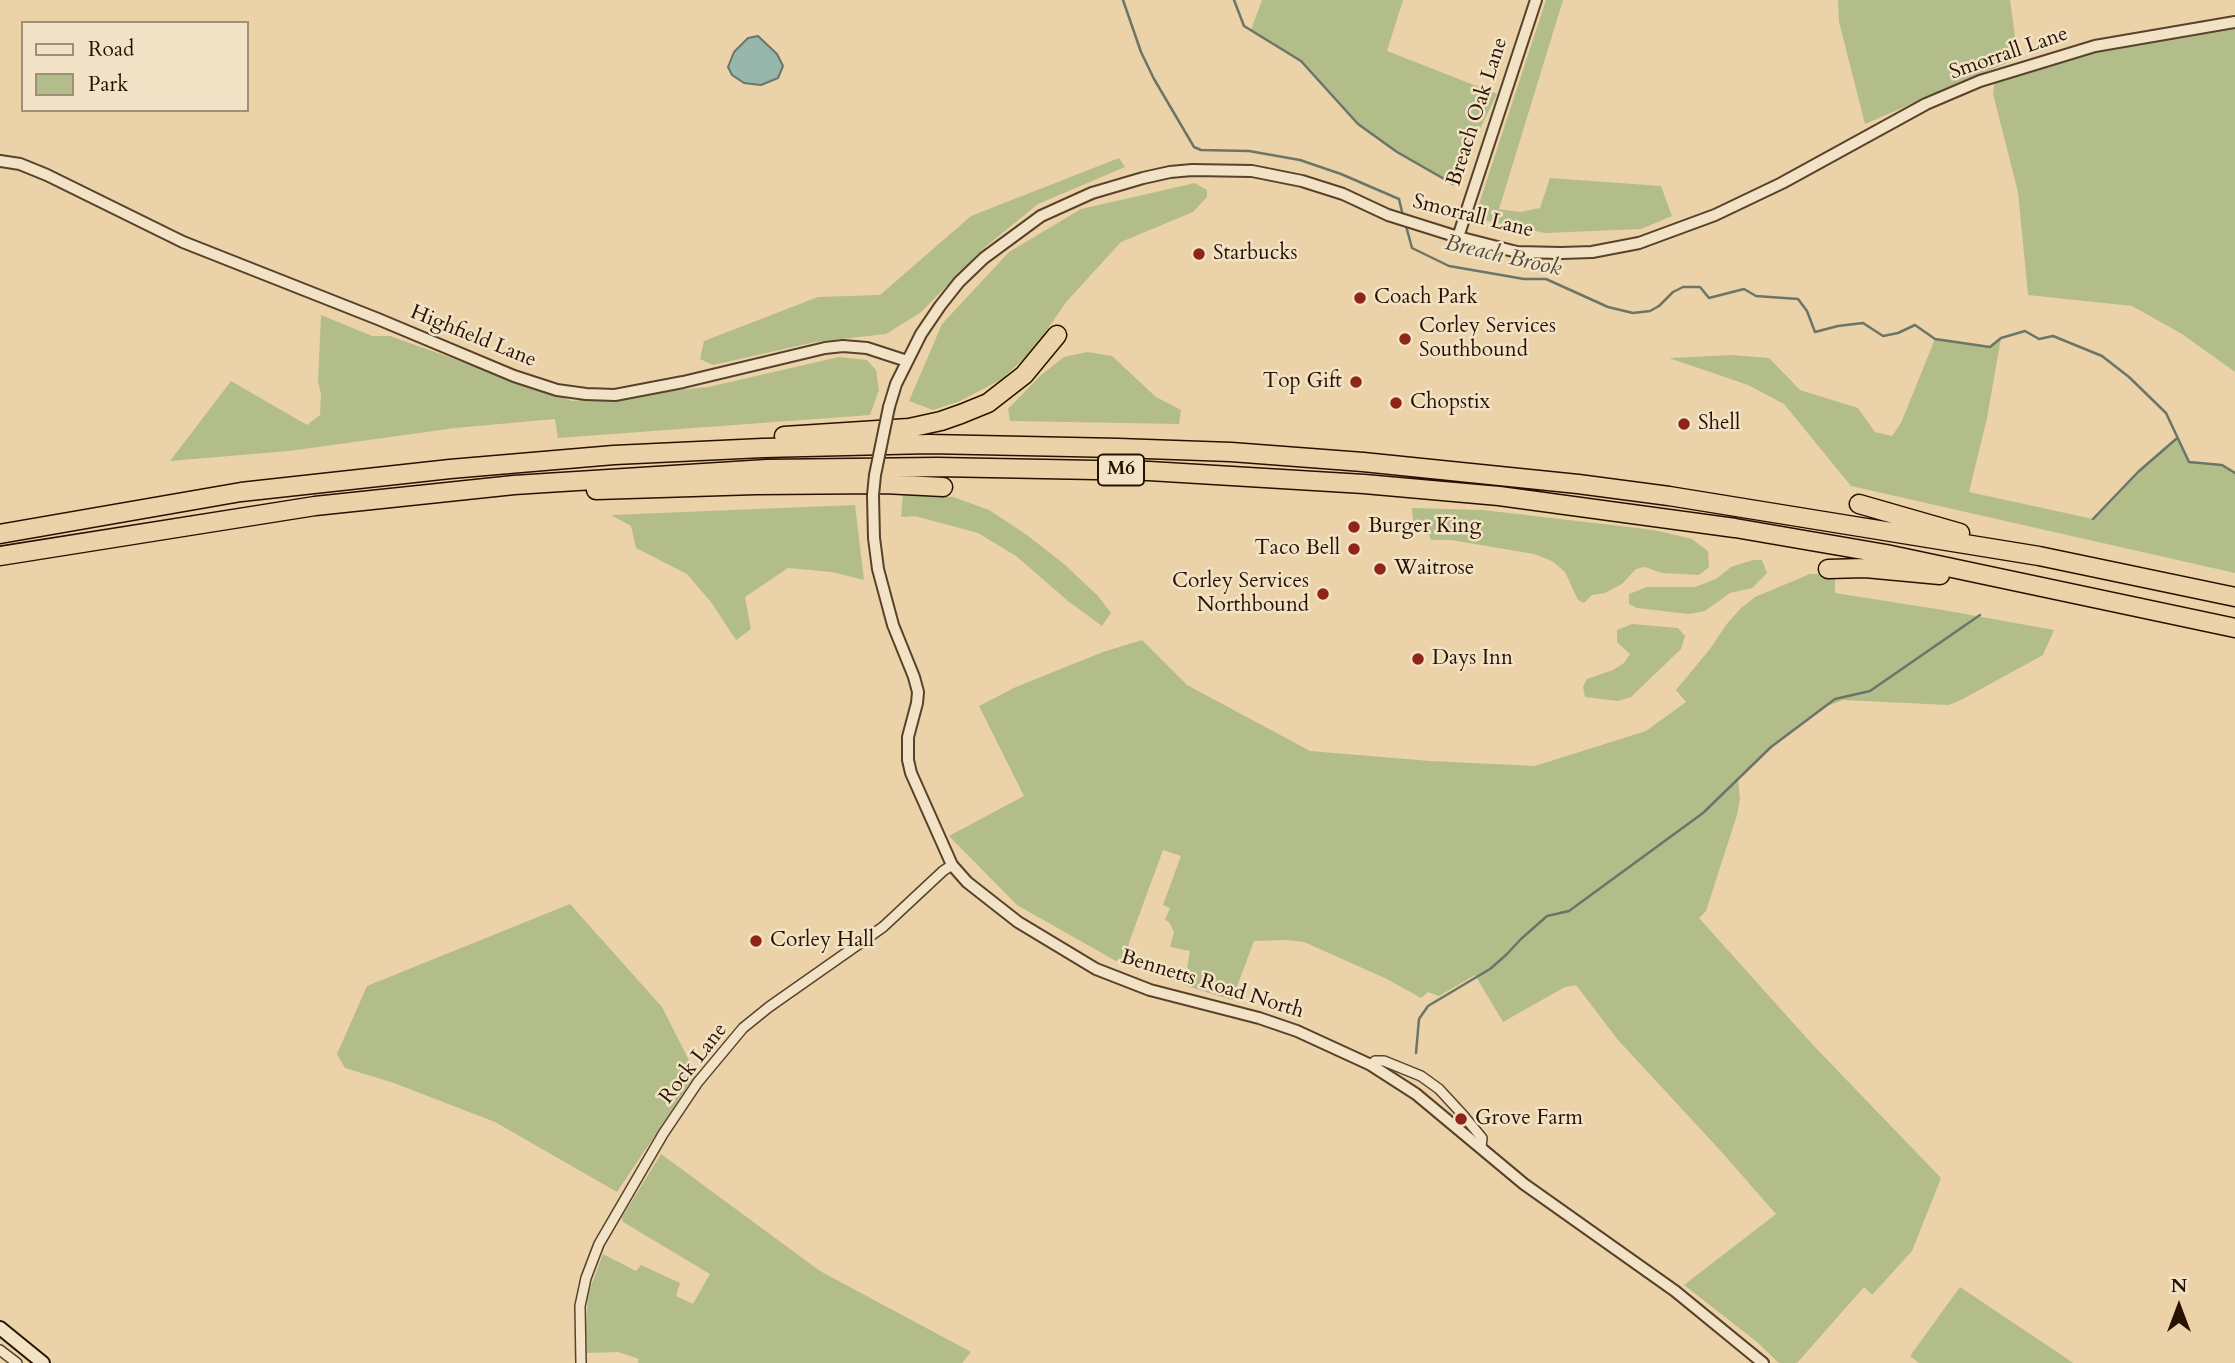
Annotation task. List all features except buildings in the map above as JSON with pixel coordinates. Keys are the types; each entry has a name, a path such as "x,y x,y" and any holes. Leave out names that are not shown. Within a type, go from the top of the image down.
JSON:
{"highway":[{"path":"614,455 740,439 909,428 941,421 988,403 1024,375 1057,335"},
{"name":"M6","path":"0,534 241,492 450,469 614,455 929,444 1118,447 1363,462 1669,496 2039,556 2235,597"},
{"name":"M6","path":"0,556 315,506 514,485 754,470 937,467 1149,471 1364,484 1499,496 1735,528 1886,554 2235,628"},
{"path":"315,506 603,490 884,484 943,487"},
{"path":"1859,505 2039,556"},
{"path":"1828,569 1865,568 2024,583"}],"main road":[{"path":"0,1328 43,1363"}],"street":[{"name":"Breach Oak Lane","path":"1458,237 1536,0"},
{"name":"Smorrall Lane","path":"908,361 940,306 959,282 984,258 1041,216 1091,193 1170,172 1220,169 1252,171 1302,181 1343,194 1414,223 1517,252 1592,252 1639,243 1715,215 1782,183 1926,104 1978,82 2095,46 2235,22"},
{"name":"Highfield Lane","path":"0,161 20,164 47,175 183,242 514,376 557,390 615,395 844,346 867,348 908,361"},
{"name":"Bennetts Road North","path":"908,361 896,384 889,407 874,475 878,569 893,625 908,659 918,692 908,737 911,773 952,865 967,883 1018,922 1096,969 1150,990 1259,1018 1297,1031 1371,1065 1416,1094 1524,1184 1675,1291 1763,1363"},
{"name":"Rock Lane","path":"581,1363 580,1307 586,1278 599,1244 663,1133 698,1082 743,1028 883,927 952,865"},
{"name":"Bennetts Road North","path":"1371,1065 1375,1061 1384,1061 1422,1076 1440,1089 1482,1138 1481,1148"},
{"path":"0,1350 17,1363"}],"green space":[{"path":"1262,0 1403,0 1387,51 1497,94 1453,184 1395,151 1358,124 1301,61 1251,30"},
{"path":"1546,0 1563,0 1499,209 1520,212 1540,208 1550,178 1661,186 1672,216 1641,229 1545,233 1479,219 1478,207"},
{"path":"1838,0 2010,0 2018,58 1865,124 1839,22"},
{"path":"2235,24 2235,372 2182,334 2132,306 2028,295 2018,192 1993,94 1995,78 2151,39"},
{"path":"1119,158 1125,167 1038,204 984,248 920,313 886,334 815,342 713,365 700,359 704,341 818,297 880,295 971,216"},
{"path":"1195,183 1207,190 1207,197 1193,212 1121,242 1067,301 1033,350 1002,379 958,402 933,410 909,401 942,324 1009,252 1081,209"},
{"path":"321,315 372,336 390,336 572,401 708,387 839,357 867,360 876,370 879,390 870,415 558,438 555,419 455,428 289,451 170,461 231,381 307,425 320,415 321,394 318,381"},
{"path":"2001,338 1987,418 1969,492 2093,519 2138,472 2177,438 2190,462 2222,465 2235,473 2235,573 1851,486 1784,404 1748,385 1669,358 1732,355 1769,358 1800,390 1858,408 1875,432 1892,436 1901,423 1935,339 1990,347"},
{"path":"1087,352 1112,356 1156,397 1181,410 1179,424 1010,421 1008,409 1041,375 1064,357"},
{"path":"903,493 953,497 989,510 1064,564 1098,596 1111,613 1102,626 1016,556 978,533 915,516 901,517"},
{"path":"855,505 864,580 832,572 788,568 745,597 751,629 736,640 711,602 687,574 636,548 631,526 611,515"},
{"path":"1412,508 1483,510 1654,530 1692,539 1708,551 1709,567 1699,575 1662,573 1645,567 1636,569 1622,584 1605,593 1592,595 1584,603 1578,600 1565,572 1552,561 1534,554 1451,540 1431,540 1429,535 1414,533"},
{"path":"1762,560 1767,573 1752,588 1730,593 1705,611 1689,614 1637,608 1629,604 1629,594 1647,587 1695,587 1716,579 1731,567"},
{"path":"1810,574 1826,574 1835,579 1835,593 2054,630 2043,655 1948,705 1843,700 1825,707 1771,747 1738,780 1740,799 1737,815 1706,911 1699,918 1813,1045 1941,1178 1912,1251 1872,1295 1864,1287 1797,1363 1779,1363 1757,1342 1684,1285 1776,1214 1618,1040 1576,985 1565,987 1503,1022 1475,975 1439,996 1428,992 1421,998 1387,979 1304,942 1254,941 1232,1000 1184,985 1190,951 1170,947 1174,932 1165,920 1170,908 1163,905 1181,856 1163,850 1123,965 1017,905 949,836 1024,796 979,706 1016,687 1103,652 1142,640 1187,685 1310,751 1535,766 1646,731 1686,702 1676,690 1740,609 1755,597"},
{"path":"1632,624 1678,628 1685,636 1681,649 1631,697 1618,701 1585,697 1583,687 1587,679 1613,670 1624,663 1630,654 1617,642 1617,630"},
{"path":"570,904 662,1007 696,1074 617,1192 495,1122 394,1083 345,1068 337,1054 367,986"},
{"path":"661,1154 820,1271 971,1352 962,1363 638,1363 639,1359 618,1352 587,1353 588,1294 603,1254 636,1271 641,1265 680,1283 676,1296 693,1304 710,1274 623,1222 622,1217"},
{"path":"1960,1287 2073,1363 1919,1363 1910,1356"}],"water":[{"path":"758,36 777,54 783,66 778,78 761,85 744,83 732,75 728,67 734,52 748,38"}],"waterway":[{"name":"Breach Brook","path":"1123,0 1141,52 1154,79 1194,147 1201,150 1249,151 1300,160 1399,199 1403,216"},
{"path":"1234,0 1244,26 1301,61 1358,124 1397,152 1453,184"},
{"name":"Breach Brook","path":"1406,226 1412,248 1449,266 1524,279 1546,279 1608,307 1633,313 1650,311 1683,287 1700,287 1709,298 1744,289 1756,296 1798,299 1807,311 1815,332 1863,323 1883,336 1915,325 1935,339 1990,347 2001,338 2025,331 2039,339 2053,336 2102,356 2129,377 2166,413 2189,462 2222,465 2235,473"},
{"path":"2093,519 2138,472 2176,439"},
{"path":"1416,1053 1419,1019 1428,1006 1490,969 1547,916 1569,911 1703,813 1771,747 1835,699 1870,691 1980,615"}],"place":[{"name":"Starbucks","path":"1199,254"},
{"name":"Coach Park","path":"1360,298"},
{"name":"Corley Services Southbound","path":"1405,339"},
{"name":"Top Gift","path":"1356,382"},
{"name":"Chopstix","path":"1396,403"},
{"name":"Shell","path":"1684,424"},
{"name":"Burger King","path":"1354,527"},
{"name":"Taco Bell","path":"1354,549"},
{"name":"Waitrose","path":"1380,569"},
{"name":"Corley Services Northbound","path":"1323,594"},
{"name":"Days Inn","path":"1418,659"},
{"name":"Corley Hall","path":"756,941"},
{"name":"Grove Farm","path":"1461,1119"}]}
